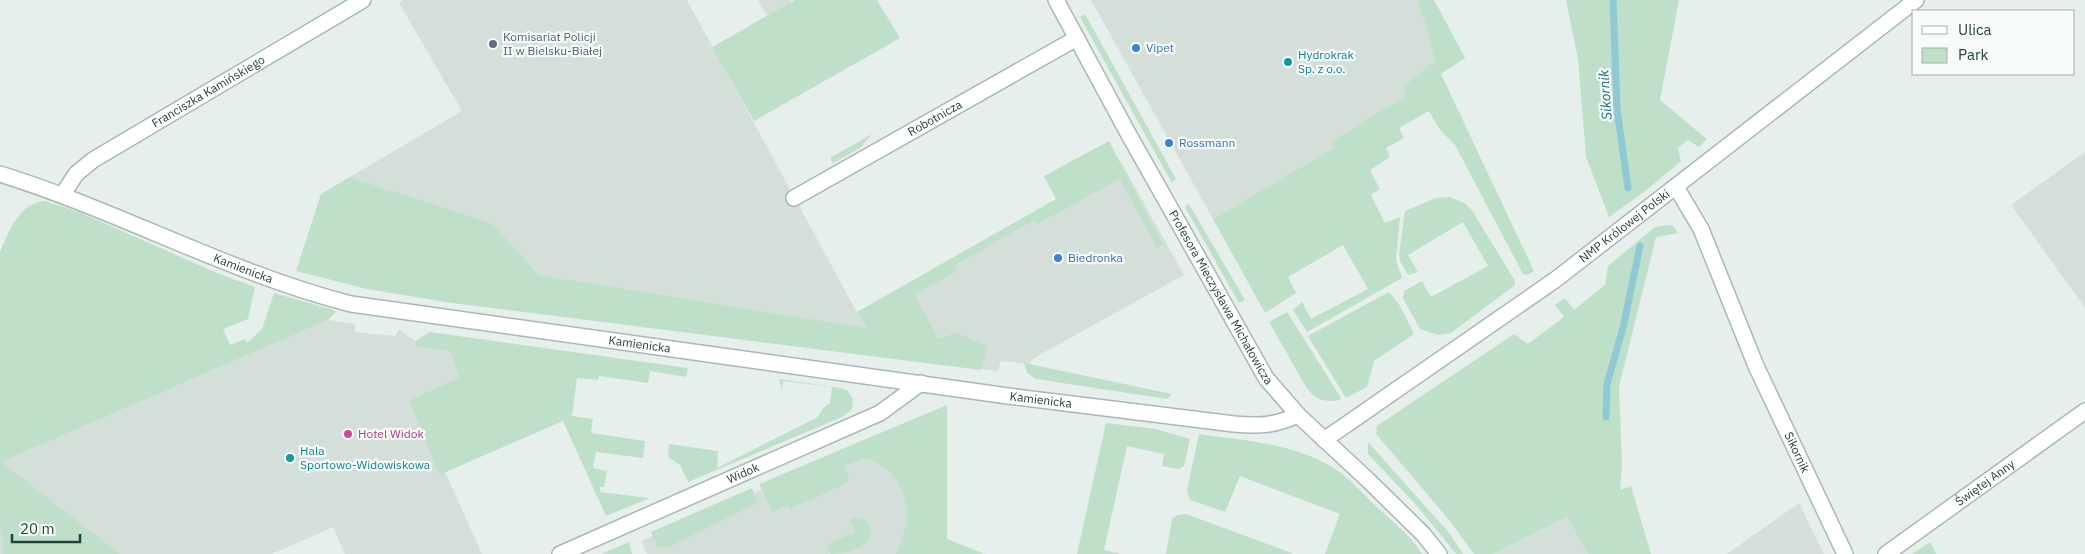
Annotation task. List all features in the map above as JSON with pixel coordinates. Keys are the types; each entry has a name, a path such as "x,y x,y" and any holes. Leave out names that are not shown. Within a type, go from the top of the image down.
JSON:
{"street":[{"name":"Franciszka Kamińskiego","path":"63,194 76,174 93,160 363,0"},
{"name":"Profesora Mieczysława Michałowicza","path":"1056,0 1254,358 1279,395 1396,508 1439,554"},
{"name":"NMP Królowej Polski","path":"1324,440 1555,280 1916,0"},
{"name":"Robotnicza","path":"794,198 1077,38"},
{"name":"Kamienicka","path":"0,174 63,194 268,280 351,304 1008,396 1234,424 1266,426 1280,423 1298,415"},
{"name":"Sikornik","path":"1676,187 1701,229 1756,366 1845,554"},
{"name":"Widok","path":"560,554 880,413 921,383"},
{"name":"Świętej Anny","path":"1886,554 2085,411"}],"shaded area":[{"path":"404,0 687,0 866,329 539,275 493,224 350,177 462,111 399,3"},
{"path":"758,0 790,0 791,2 767,16"},
{"path":"1091,0 1434,0 1465,58 1332,142 1335,148 1213,219"},
{"path":"2085,152 2085,308 2011,205"},
{"path":"1121,162 1184,275 1034,358 1029,364 1001,361 998,371 939,364 902,287"},
{"path":"328,320 355,324 355,332 395,336 399,329 415,341 416,347 450,351 459,378 409,400 439,475 445,472 482,554 345,554 333,527 272,554 0,554 0,462"},
{"path":"946,410 934,554 647,554 641,541"},
{"path":"1799,503 1824,554 1727,554"},
{"path":"1567,517 1588,554 1493,554"}],"green space":[{"path":"795,0 877,0 900,38 754,121 712,47"},
{"path":"1417,0 1434,0 1465,58 1441,74 1534,271 1527,275 1523,274 1455,145 1440,130 1429,111 1399,128 1404,138 1386,148 1390,157 1370,170 1380,189 1371,195 1385,223 1400,217 1396,260 1402,278 1307,332 1293,310 1302,302 1311,319 1368,289 1343,245 1288,277 1296,293 1265,313 1213,219 1334,148 1331,142 1405,96 1404,86 1435,61 1427,27"},
{"path":"1566,0 1679,0 1660,100 1707,139 1699,147 1688,140 1678,148 1681,161 1648,189 1609,217 1586,157 1578,59"},
{"path":"1085,14 1176,179 1172,183 1080,17"},
{"path":"872,134 860,148 833,163 830,158"},
{"path":"1109,141 1163,245 1157,248 1120,179 1037,224 1035,220 955,265 957,271 915,295 938,338 942,339 955,332 987,346 981,370 452,303 367,289 296,271 321,194 350,177 493,224 539,275 866,328 857,312 1056,199 1044,176"},
{"path":"1450,197 1466,204 1473,212 1515,281 1515,285 1451,333 1438,335 1420,329 1403,298 1404,291 1422,281 1431,297 1488,266 1463,222 1408,255 1418,272 1408,275 1400,261 1399,254 1405,211 1436,198"},
{"path":"45,201 79,212 217,273 255,287 248,319 223,329 230,345 245,339 247,343 262,329 274,293 336,312 328,320 1,462 120,554 3,554 0,520 0,252 11,227 22,212 36,203"},
{"path":"1189,204 1245,300 1239,303 1185,207"},
{"path":"1670,225 1678,233 1656,237 1619,387 1622,465 1620,490 1631,486 1651,554 1588,554 1567,517 1493,554 1474,554 1450,521 1376,434 1377,426 1514,334 1528,344 1564,317 1555,305 1565,298 1574,310 1605,285 1608,266 1655,227"},
{"path":"1389,292 1400,306 1414,334 1374,361 1367,387 1346,398 1308,336"},
{"path":"1287,312 1341,398 1340,400 1325,401 1317,398 1306,387 1269,322"},
{"path":"430,332 688,368 686,377 650,371 648,383 599,376 598,380 577,378 572,416 593,419 591,433 645,441 643,458 596,452 593,468 607,471 604,487 600,487 600,492 650,498 606,516 563,421 439,475 409,400 459,378 450,351 416,347 415,341"},
{"path":"1024,363 1172,394 1167,399 1036,379 1027,373"},
{"path":"779,379 841,388 847,390 853,399 852,409 842,417 688,482 680,465 668,457 669,444 718,451 717,468 818,417 823,408 830,403 832,387 783,381 782,390"},
{"path":"947,405 947,539 985,554 896,554 906,526 904,497 899,484 891,473 879,464 865,458 844,466 849,478 847,483 790,509 788,505 773,512 759,484"},
{"path":"1106,423 1156,429 1190,439 1184,466 1179,469 1162,466 1164,454 1127,446 1104,550 1121,554 1077,554"},
{"path":"1199,434 1279,447 1310,456 1325,463 1352,483 1407,535 1422,554 1325,554 1340,514 1240,476 1225,512 1190,500 1187,490"},
{"path":"1368,442 1450,534 1463,554 1456,554 1419,508 1368,454"},
{"path":"752,488 758,502 668,547 658,547 651,532"},
{"path":"1186,514 1294,554 1166,554 1172,519 1177,515"},
{"path":"856,517 864,519 869,525 871,533 868,540 851,551 831,554 827,545 855,532 849,519"},
{"path":"629,542 632,554 601,554"},
{"path":"1930,542 1936,554 1912,554"}],"waterway":[{"name":"Sikornik","path":"1613,0 1617,109 1628,188"},
{"name":"Sikornik","path":"1606,417 1607,384 1623,328 1640,246"}],"place":[{"name":"Komisariat Policji II w Bielsku-Białej","path":"493,44"},
{"name":"Vipet","path":"1136,48"},
{"name":"Hydrokrak Sp. z o.o.","path":"1288,62"},
{"name":"Rossmann","path":"1169,143"},
{"name":"Biedronka","path":"1058,258"},
{"name":"Hotel Widok","path":"348,434"},
{"name":"Hala Sportowo-Widowiskowa","path":"290,458"}]}
